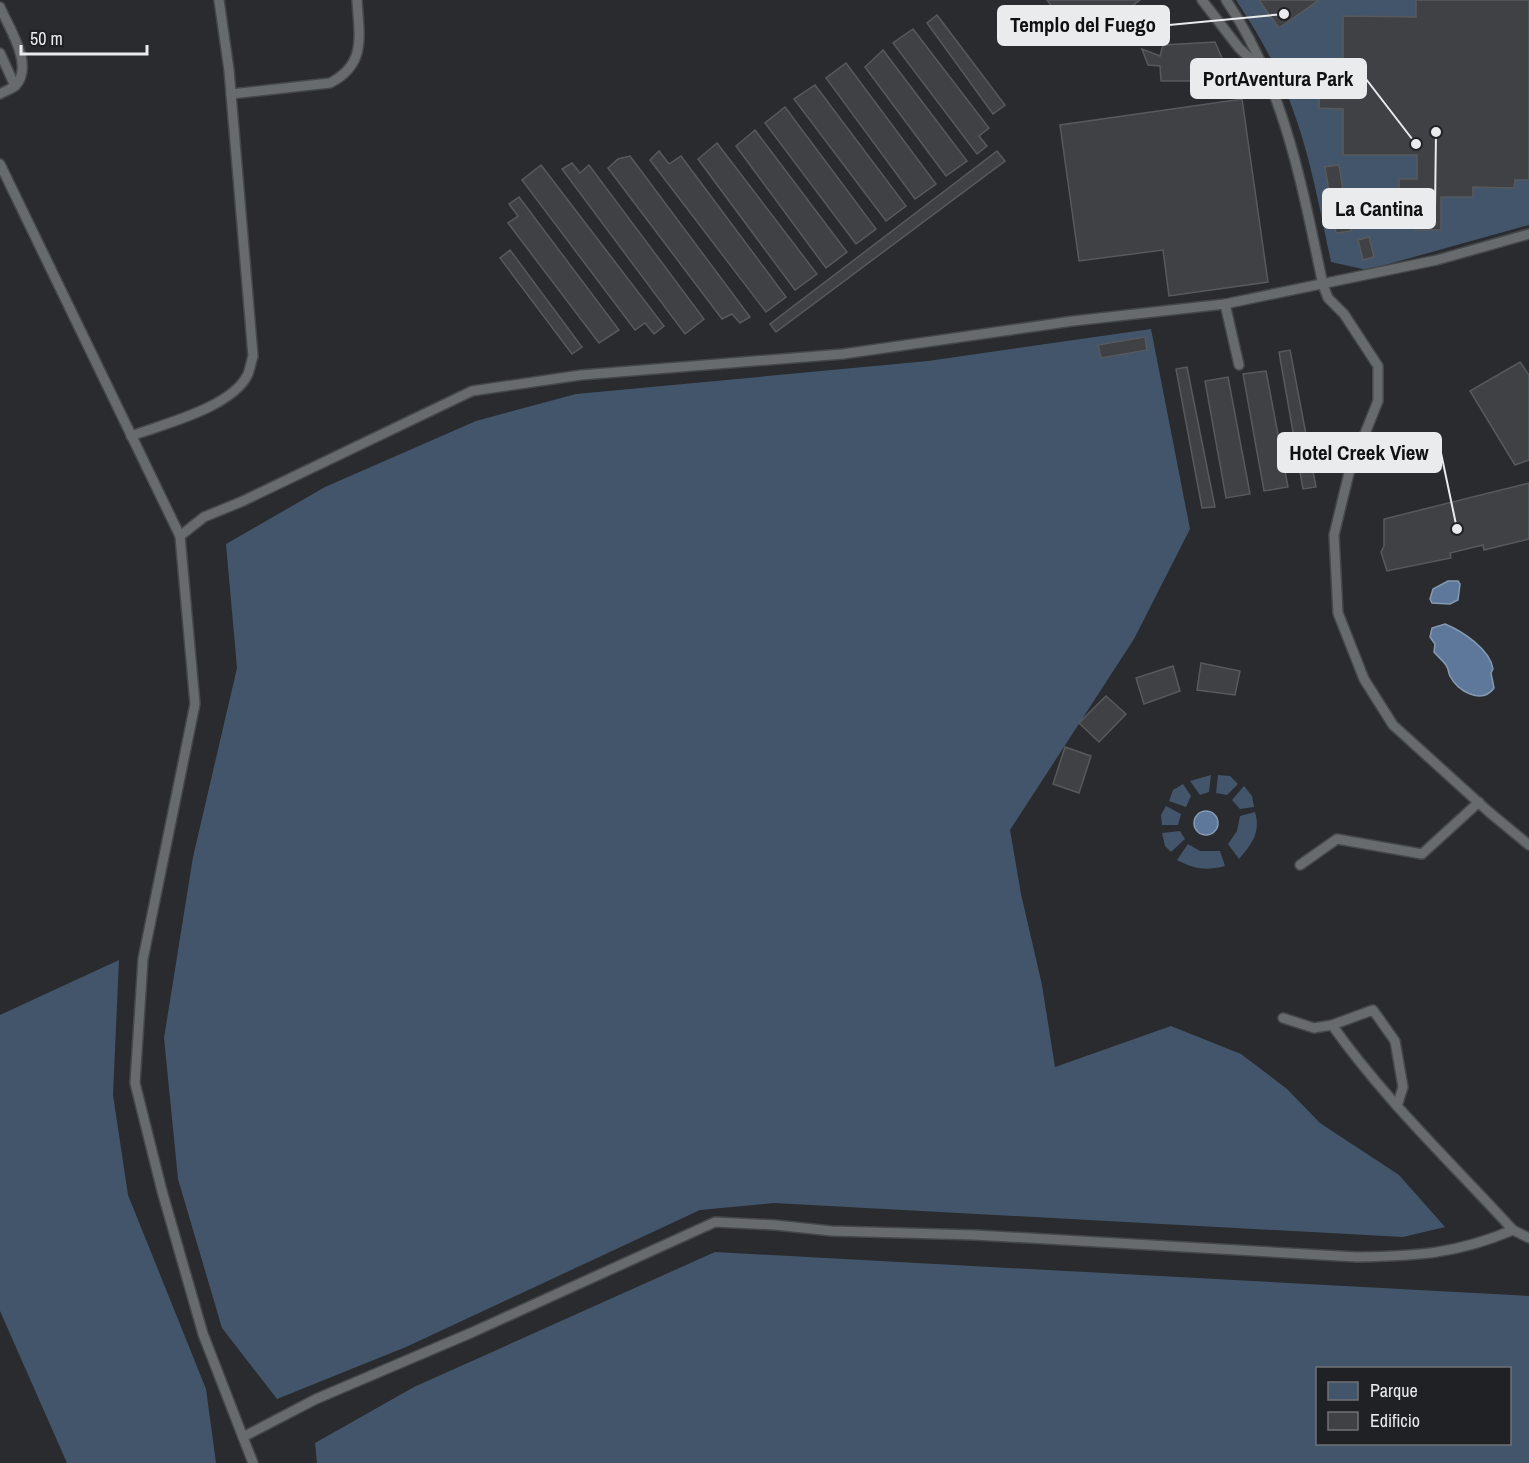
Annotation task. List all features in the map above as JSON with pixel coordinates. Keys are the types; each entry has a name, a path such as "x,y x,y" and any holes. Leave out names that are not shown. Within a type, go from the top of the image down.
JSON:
{"lane":[{"path":"131,436 210,407 234,392 247,375 253,356 231,94 219,0"},
{"path":"231,94 330,83 345,75 355,63 360,41 357,0"},
{"path":"1202,0 1239,48 1267,75"},
{"path":"1226,0 1254,44 1286,126 1328,298 1344,314 1378,366 1378,401 1348,473 1334,535 1338,613 1364,680 1393,725 1529,845"},
{"path":"0,7 24,62 22,76 15,86 0,94"},
{"path":"0,53 15,86"},
{"path":"0,164 180,536 195,704 143,959 135,1083 162,1191 203,1334 253,1463"},
{"path":"180,536 204,517 472,392 581,375 843,354 1073,321 1225,304 1437,260 1529,234"},
{"path":"1225,304 1239,366"},
{"path":"1300,865 1337,839 1422,854 1479,802"},
{"path":"1283,1018 1314,1029 1373,1010 1395,1041 1402,1087 1397,1106"},
{"path":"1332,1025 1355,1057 1397,1106 1512,1230 1529,1238"},
{"path":"243,1437 316,1399 473,1332 715,1222 832,1231 975,1235 1357,1257 1406,1256 1444,1252 1485,1242 1512,1230"}],"green space":[{"path":"1236,0 1529,0 1529,225 1367,270 1331,262 1311,170 1298,124 1266,49"},
{"path":"1151,329 1190,529 1134,639 1010,830 1021,894 1042,985 1055,1067 1171,1026 1241,1054 1287,1089 1320,1123 1399,1175 1445,1227 1403,1237 774,1203 700,1210 406,1347 277,1399 222,1328 178,1179 164,1038 193,857 237,668 226,544 325,487 476,421 576,394 928,361"},
{"path":"1211,775 1209,792 1200,795 1190,781"},
{"path":"1218,775 1230,776 1238,784 1227,795 1216,793"},
{"path":"1183,784 1191,796 1186,807 1169,801 1173,790"},
{"path":"1244,786 1252,796 1254,807 1240,809 1232,800"},
{"path":"1166,806 1181,814 1178,825 1162,825 1161,815"},
{"path":"1255,812 1256,832 1239,859 1228,844 1237,831 1240,816"},
{"path":"1180,831 1185,839 1171,852 1165,846 1162,833"},
{"path":"1188,844 1200,851 1220,851 1225,866 1200,868 1177,860"},
{"path":"119,960 113,1095 128,1195 206,1389 216,1463 67,1463 0,1311 0,1015"},
{"path":"715,1252 1529,1296 1529,1463 317,1463 315,1443 414,1387"}],"shaded area":[{"path":"1448,581 1458,581 1460,584 1458,600 1450,604 1432,603 1430,599 1433,589"},
{"path":"1445,624 1467,636 1487,655 1493,669 1491,673 1494,688 1489,693 1477,696 1470,694 1453,682 1446,665 1434,652 1435,644 1430,637 1432,628"},
{"path":"1206,811 1214,815 1218,823 1214,831 1206,835 1198,831 1194,823 1198,815"}],"building":[{"path":"1047,0 1140,0 1081,45"},
{"path":"1259,0 1319,0 1279,28"},
{"path":"1416,0 1529,0 1529,180 1515,180 1514,188 1473,187 1473,197 1441,197 1441,230 1415,230 1415,212 1402,212 1402,205 1399,205 1399,179 1417,179 1417,155 1343,155 1343,109 1319,108 1320,59 1343,60 1343,16 1416,17"},
{"path":"937,15 1005,105 993,114 927,23"},
{"path":"913,29 989,128 979,136 987,146 977,154 893,43"},
{"path":"1215,42 1232,81 1161,81 1160,66 1148,65 1142,49 1160,56 1163,45"},
{"path":"883,50 967,161 946,176 865,67"},
{"path":"846,63 936,184 915,199 826,78"},
{"path":"815,85 906,206 886,221 794,99"},
{"path":"1242,99 1268,282 1169,296 1163,250 1079,261 1060,125"},
{"path":"785,107 876,229 856,244 765,123"},
{"path":"755,130 847,252 826,268 736,146"},
{"path":"717,143 817,274 795,290 698,159"},
{"path":"659,151 669,164 681,156 786,297 766,312 650,160"},
{"path":"997,151 1005,161 776,332 770,324"},
{"path":"630,156 750,317 740,323 732,314 722,319 608,168 618,159"},
{"path":"572,163 580,173 589,165 704,319 685,334 562,169"},
{"path":"541,165 664,326 654,334 645,323 635,330 522,180"},
{"path":"1339,165 1346,209 1353,207 1355,219 1349,219 1351,231 1336,233 1325,167"},
{"path":"519,197 619,330 599,343 508,223 518,216 509,204"},
{"path":"1369,237 1374,257 1363,260 1358,240"},
{"path":"510,250 582,347 572,354 500,258"},
{"path":"1145,337 1147,350 1101,358 1098,345"},
{"path":"1290,350 1316,487 1303,489 1279,352"},
{"path":"1520,362 1529,375 1529,460 1515,465 1470,391"},
{"path":"1187,367 1215,507 1202,508 1176,369"},
{"path":"1266,371 1288,487 1264,491 1243,374"},
{"path":"1228,377 1250,494 1226,498 1205,381"},
{"path":"1529,483 1529,539 1484,550 1483,545 1450,553 1451,558 1387,571 1381,552 1384,546 1384,519"},
{"path":"1201,663 1240,671 1235,695 1197,690"},
{"path":"1173,666 1180,691 1144,704 1136,678"},
{"path":"1106,696 1126,714 1099,742 1079,723"},
{"path":"1065,747 1091,756 1079,793 1053,784"}],"place":[{"name":"Templo del Fuego","path":"1284,14"},
{"name":"La Cantina","path":"1436,132"},
{"name":"PortAventura Park","path":"1416,144"},
{"name":"Hotel Creek View","path":"1457,529"}]}
